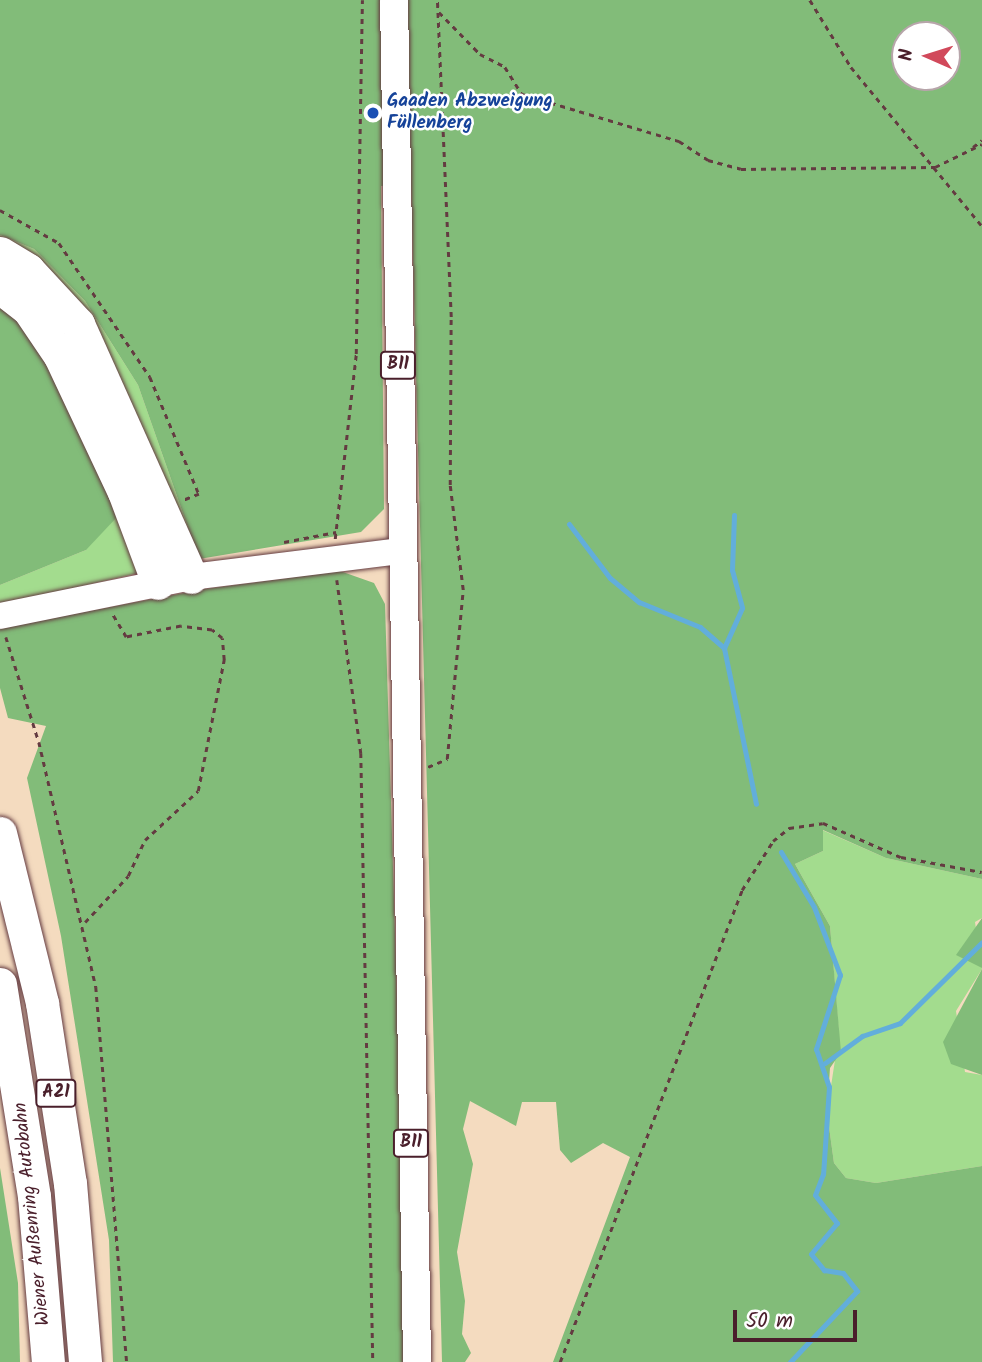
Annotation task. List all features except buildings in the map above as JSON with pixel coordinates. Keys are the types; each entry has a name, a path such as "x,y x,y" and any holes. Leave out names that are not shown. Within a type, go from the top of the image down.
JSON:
{"highway":[{"path":"0,253 54,294 78,324 191,577"},
{"path":"0,287 29,310 60,356 124,492 158,583"},
{"name":"Wiener Außenring Autobahn","path":"0,834 42,1003 69,1183 85,1362"},
{"name":"Wiener Außenring Autobahn","path":"0,984 34,1196 48,1362"}],"main road":[{"name":"B11","path":"394,0 400,551 417,1362"},
{"path":"2,624 107,595 334,544 400,551"}],"path":[{"path":"362,0 356,354 334,544 361,754 373,1362"},
{"path":"404,772 447,759 463,590 450,485 437,0"},
{"path":"810,0 851,67 982,226"},
{"path":"439,12 480,54 505,67 522,94 679,141 708,160 741,169 935,167 982,142"},
{"path":"0,210 59,243 150,377 199,494 173,505"},
{"path":"273,545 334,544"},
{"path":"84,922 128,876 145,840 198,791 224,660 222,639 205,628 126,638 107,595"},
{"path":"2,624 84,922 107,1097 127,1362"},
{"path":"560,1362 742,890 773,841 789,828 823,823 901,857 982,872"}],"green space":[{"path":"0,0 982,0 982,879 886,858 823,830 823,851 795,864 830,926 841,1052 830,1068 827,1112 834,1163 846,1178 876,1183 982,1166 982,1362 553,1362 630,1157 603,1143 571,1163 560,1150 556,1102 522,1102 516,1126 470,1101 463,1129 473,1164 457,1252 465,1301 462,1334 471,1353 465,1362 442,1362 411,184 381,186 384,509 361,532 199,559 138,385 85,301 34,249 0,235"},
{"path":"0,235 34,249 85,301 138,385 199,559 0,605 0,585 86,550 0,302"},
{"path":"0,302 36,336 118,516 86,550 0,585"},
{"path":"340,571 374,583 385,604 408,1362 113,1362 109,1240 61,936 27,778 46,726 8,718 0,688 0,628 205,589"},
{"path":"822,830 886,858 982,879 982,918 975,922 982,969 956,1011 965,1072 982,1075 982,1166 876,1183 846,1178 834,1163 827,1112 839,1034 830,926 795,864 823,851"},
{"path":"982,918 982,968 956,955"},
{"path":"982,969 982,1075 951,1064 943,1042"},
{"path":"0,1168 18,1283 20,1362 0,1362"}],"waterway":[{"path":"734,515 732,570 742,608 724,648 756,804"},
{"path":"569,524 610,578 639,602 700,627 724,648"},
{"path":"781,852 814,907 840,975 816,1049 829,1087 823,1174 815,1195 837,1223 811,1254 824,1270 843,1273 857,1291 790,1362"},
{"path":"825,1063 862,1036 900,1023 982,942"}],"place":[{"name":"Gaaden Abzweigung Füllenberg","path":"373,113"}]}
